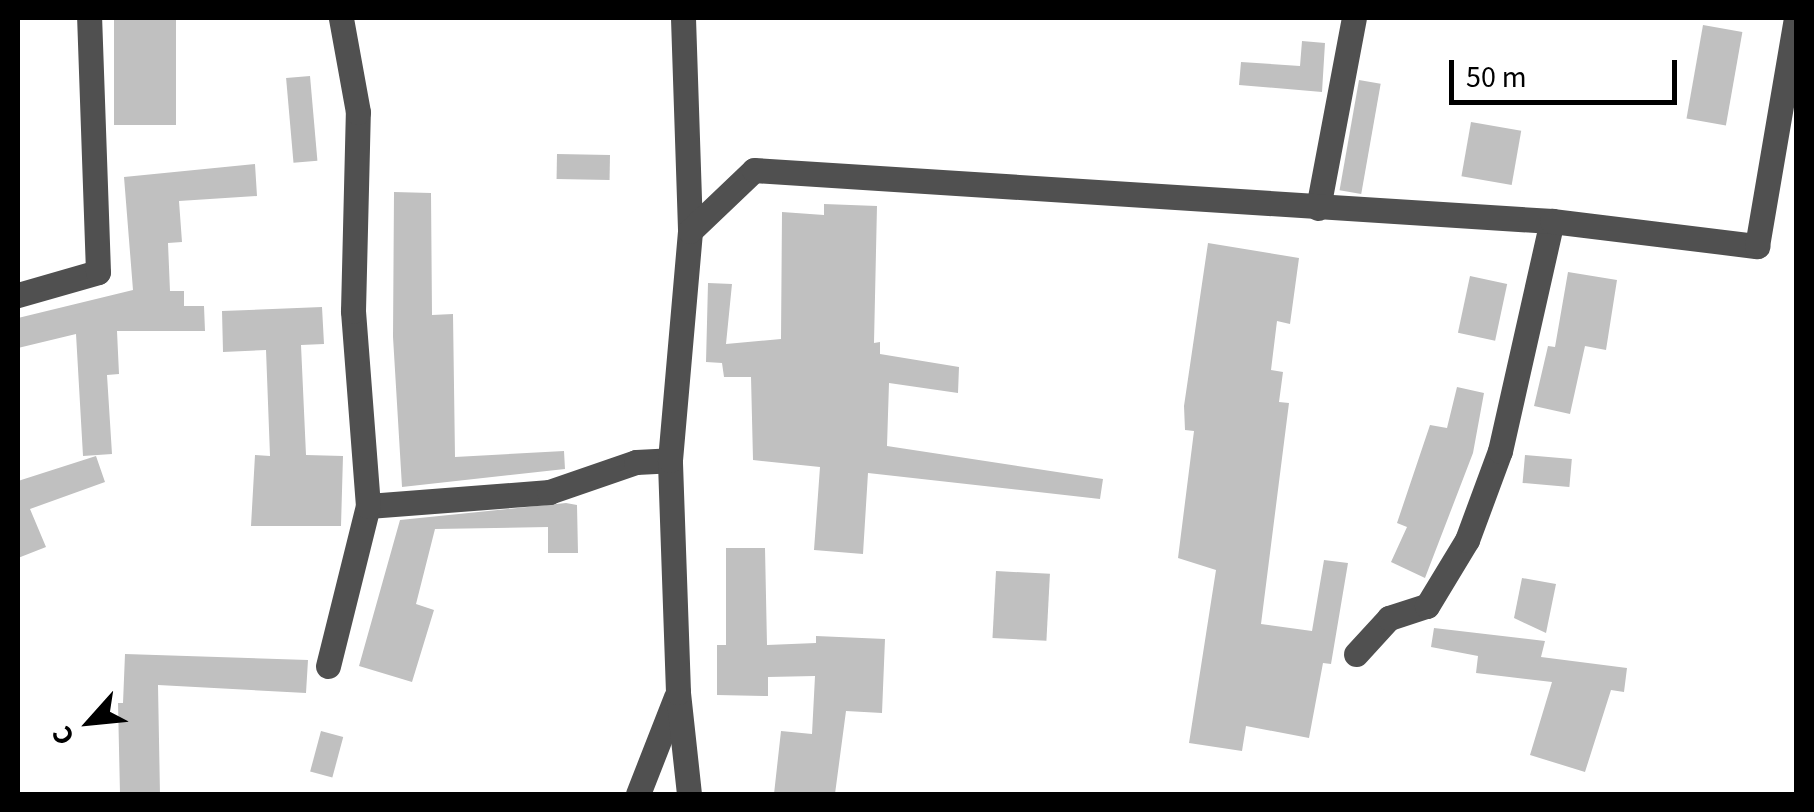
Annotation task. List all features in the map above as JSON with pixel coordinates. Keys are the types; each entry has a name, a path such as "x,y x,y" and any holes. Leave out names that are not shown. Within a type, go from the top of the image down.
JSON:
{"street":[{"path":"18,294 98,272 89,18"},
{"path":"328,666 368,506 353,312 358,112 341,18"},
{"path":"683,18 690,231 670,460 678,692 689,794"},
{"path":"1318,208 1354,18"},
{"path":"690,231 754,170 1552,221 1757,246 1796,18"},
{"path":"1356,654 1389,618 1427,606 1467,540 1500,451 1552,221"},
{"path":"368,506 549,492 636,462 670,460"},
{"path":"638,794 678,692"}],"building":[{"path":"114,18 176,18 176,125 114,125"},
{"path":"1703,25 1742,32 1726,126 1687,119"},
{"path":"1302,41 1325,43 1322,92 1239,85 1241,62 1300,66"},
{"path":"310,76 317,161 293,163 286,78"},
{"path":"1359,80 1381,84 1361,194 1340,190"},
{"path":"1471,122 1521,131 1512,185 1461,176"},
{"path":"557,154 610,155 610,180 557,179"},
{"path":"255,164 257,196 179,201 182,242 168,243 170,291 184,291 184,306 204,306 205,331 117,331 119,374 107,375 112,454 83,456 76,334 18,348 18,318 133,290 124,177"},
{"path":"394,192 431,193 432,315 453,314 455,457 564,451 565,469 402,487 393,337"},
{"path":"824,204 877,206 874,343 880,342 880,354 959,367 958,393 889,383 887,446 1103,479 1100,499 868,473 863,554 814,550 820,467 753,460 751,377 724,377 722,363 706,362 708,283 732,284 726,344 781,339 782,212 824,215"},
{"path":"1208,243 1299,258 1290,324 1277,321 1271,370 1283,372 1279,402 1289,403 1261,624 1312,631 1324,560 1348,563 1331,664 1323,663 1309,738 1246,726 1242,751 1189,743 1216,570 1178,558 1194,431 1185,430 1184,406"},
{"path":"1568,272 1617,280 1606,350 1585,346 1570,414 1534,406 1548,346 1555,347"},
{"path":"1470,276 1507,284 1495,341 1458,333"},
{"path":"322,307 324,344 301,345 306,455 343,456 341,526 251,526 255,455 270,456 266,350 223,352 222,311"},
{"path":"1457,387 1484,393 1473,453 1425,578 1391,562 1407,527 1397,523 1430,425 1447,428"},
{"path":"1525,455 1572,459 1569,487 1523,483"},
{"path":"96,456 105,482 30,509 46,547 18,558 18,481"},
{"path":"577,505 578,553 548,553 548,527 435,529 416,604 434,610 412,682 359,666 400,520"},
{"path":"726,548 765,548 767,645 816,643 816,636 885,639 882,713 846,711 835,794 774,794 781,731 812,734 815,676 768,677 768,696 717,695 717,645 726,645"},
{"path":"996,571 1050,574 1046,641 992,638"},
{"path":"1522,578 1556,584 1546,633 1514,618"},
{"path":"1434,628 1545,641 1541,657 1627,668 1624,692 1611,690 1585,772 1530,755 1552,682 1476,673 1478,656 1431,647"},
{"path":"125,654 308,660 306,693 158,685 160,794 120,794 118,703 123,703"},
{"path":"321,731 343,737 332,778 310,772"}]}
